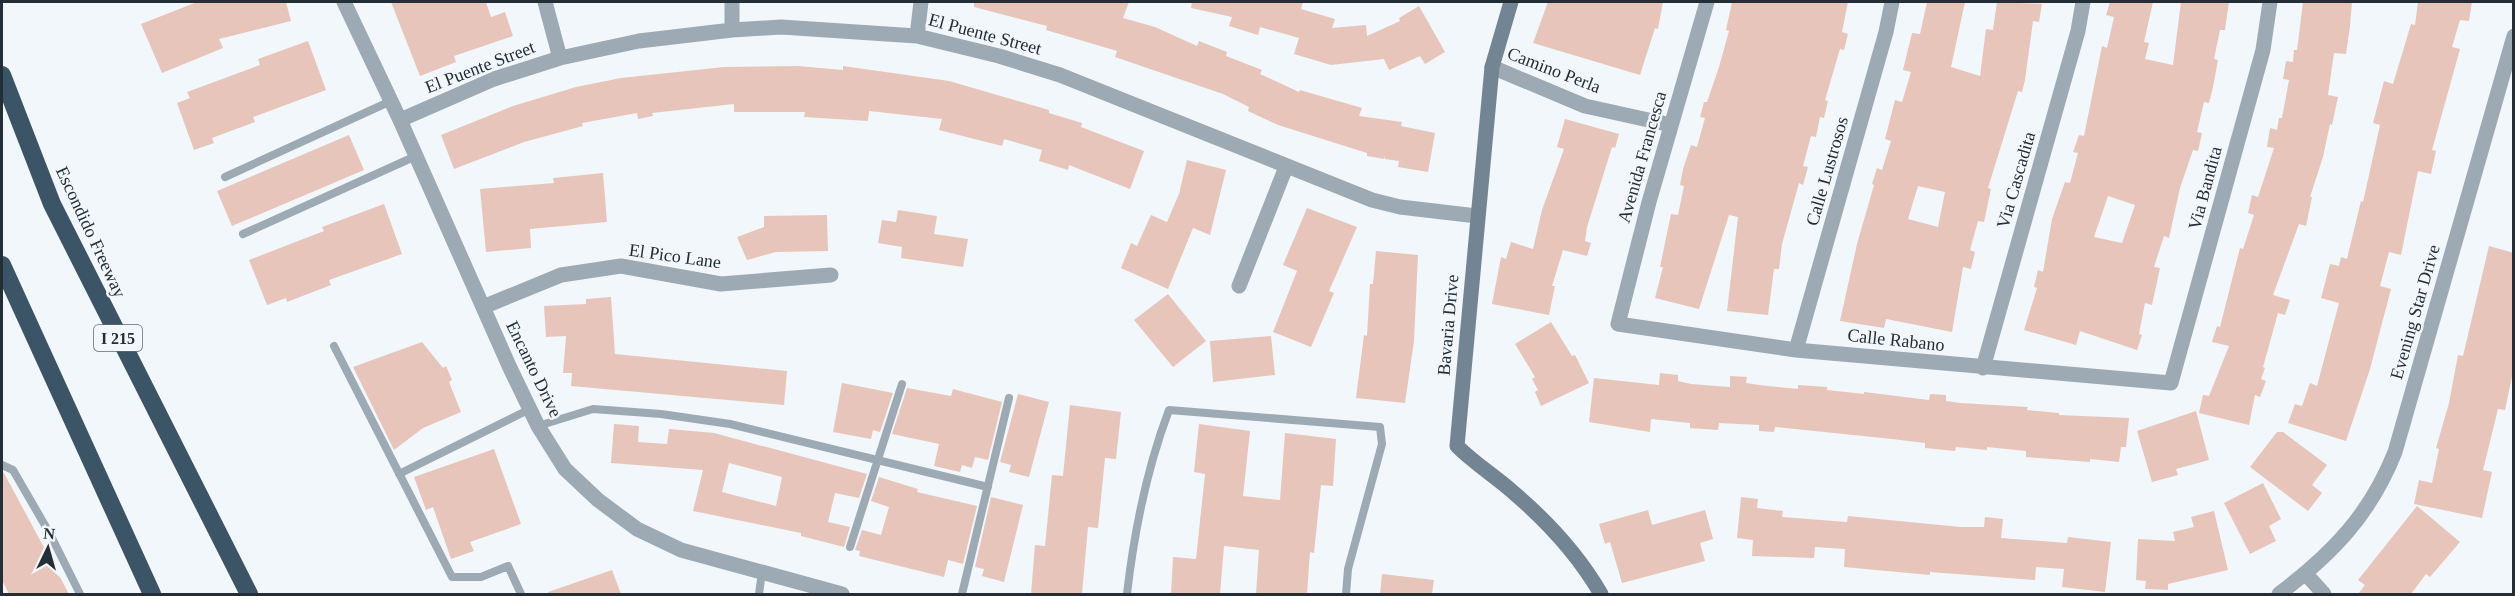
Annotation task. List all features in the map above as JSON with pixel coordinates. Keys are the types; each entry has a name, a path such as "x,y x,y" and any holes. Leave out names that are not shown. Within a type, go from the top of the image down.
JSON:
{"highway":[{"name":"Escondido Freeway","path":"2,75 52,204 249,594"},
{"path":"2,265 152,594"}],"street":[{"name":"Encanto Drive","path":"344,2 400,120 538,426 565,469 598,500 637,529 681,550 842,594"},
{"path":"545,2 560,58"},
{"path":"732,2 732,30"},
{"path":"917,36 921,2"},
{"name":"Bavaria Drive","path":"1511,2 1492,67 1457,446 1476,465 1512,491 1550,525 1592,578 1601,594"},
{"name":"Avenida Francesca","path":"1618,324 1671,125 1707,2"},
{"name":"Calle Lustrosos","path":"1796,350 1886,32 1892,2"},
{"name":"Via Cascadita","path":"1983,368 2078,32 2084,2"},
{"name":"Via Bandita","path":"2171,383 2263,50 2270,2"},
{"name":"El Puente Street","path":"400,120 494,79 560,58 639,41 732,30 781,27 917,36 999,56 1060,75 1286,167 1381,202 1477,216"},
{"name":"Evening Star Drive","path":"2279,594 2306,573 2363,515 2384,481 2513,42"},
{"name":"Camino Perla","path":"1492,67 1585,106 1671,125"},
{"path":"1239,285 1286,167"},
{"name":"El Pico Lane","path":"483,307 561,275 621,267 721,284 831,275"},
{"name":"Calle Rabano","path":"1618,324 1796,350 2171,383"},
{"path":"2306,573 2324,594"}],"lane":[{"path":"225,177 391,101"},
{"path":"243,234 416,156"},
{"path":"334,346 452,577 481,577 508,566 521,594"},
{"path":"850,547 902,384"},
{"path":"962,594 1009,398"},
{"path":"399,474 530,409"},
{"path":"538,426 593,410 661,414 730,424 988,486"},
{"path":"1127,594 1131,556 1142,506 1169,410 1380,426 1382,444 1348,569 1346,594"},
{"path":"2,465 13,470 50,534 80,594"},
{"path":"759,594 762,572"}],"building":[{"path":"197,2 286,2 291,21 219,39 223,48 162,73 141,24"},
{"path":"391,2 486,2 491,17 505,12 513,36 454,56 456,62 420,76"},
{"path":"974,2 1129,2 1123,18 1155,27 1197,46 1199,41 1227,52 1226,56 1262,70 1260,74 1299,92 1300,90 1362,108 1359,116 1402,122 1401,126 1435,133 1428,172 1398,167 1399,161 1385,159 1385,156 1384,159 1367,156 1367,153 1278,125 1248,111 1249,107 1223,94 1115,57 1117,51 1046,30 1047,26 974,7"},
{"path":"1192,2 1303,2 1301,9 1335,19 1332,28 1366,25 1367,36 1400,21 1399,18 1419,6 1445,52 1425,64 1420,56 1389,70 1384,59 1331,65 1294,54 1299,38 1260,27 1258,35 1229,26 1232,17 1191,8"},
{"path":"1548,2 1663,2 1658,29 1655,28 1640,75 1533,43"},
{"path":"1732,2 1848,2 1842,32 1848,34 1844,50 1840,49 1825,100 1828,101 1824,118 1820,117 1816,137 1811,136 1803,166 1808,167 1803,185 1799,183 1782,244 1779,269 1774,269 1768,315 1727,311 1738,217 1729,215 1699,309 1655,298 1663,267 1660,267 1671,214 1678,215 1684,186 1680,185 1683,169 1691,145 1697,147 1705,118 1700,117 1719,67 1729,31 1726,30"},
{"path":"1927,2 1965,2 1951,67 1980,76 1986,29 1993,30 1997,2 2042,4 2039,22 2033,21 2022,92 2018,91 1988,188 1991,189 1984,222 1978,221 1970,250 1975,252 1971,269 1963,267 1952,332 1886,319 1884,328 1840,321 1857,244 1874,185 1872,184 1877,168 1882,170 1891,141 1885,139 1895,100 1902,102 1911,72 1903,70 1912,33 1920,34","holes":["1918,186 1945,192 1938,227 1908,219"]},
{"path":"2110,2 2153,2 2144,42 2149,43 2145,59 2173,65 2181,2 2229,2 2225,30 2220,30 2214,59 2218,60 2213,87 2209,103 2204,102 2197,132 2202,133 2198,151 2193,150 2180,188 2169,238 2164,236 2154,267 2160,268 2152,305 2145,303 2139,334 2142,335 2137,350 2080,331 2076,345 2024,330 2037,288 2034,287 2038,270 2043,272 2052,219 2065,182 2070,183 2078,153 2073,152 2079,135 2084,136 2102,46 2107,48 2114,17 2106,15","holes":["2108,196 2135,205 2122,243 2094,237"]},
{"path":"2303,2 2352,2 2350,26 2346,54 2334,53 2328,95 2338,97 2310,197 2312,197 2306,226 2299,224 2273,295 2290,300 2285,315 2278,313 2263,367 2265,368 2261,379 2266,381 2260,397 2255,395 2249,425 2199,413 2203,395 2209,396 2229,346 2212,342 2217,326 2220,327 2240,248 2243,249 2254,215 2248,213 2252,195 2258,197 2274,148 2267,147 2270,128 2277,130 2279,118 2282,118 2289,80 2283,79 2286,61 2293,62 2294,50 2297,50"},
{"path":"2418,2 2472,2 2469,21 2460,20 2452,47 2460,49 2432,150 2436,151 2431,174 2418,171 2401,255 2389,252 2380,286 2391,289 2370,369 2346,441 2288,423 2295,404 2302,406 2310,383 2317,386 2339,303 2321,298 2330,264 2339,266 2341,257 2347,259 2361,201 2363,202 2380,125 2373,123 2384,81 2393,84 2411,24 2415,25"},
{"path":"308,41 326,90 253,117 255,122 212,138 214,143 194,150 177,103 190,98 187,92 260,65 258,59"},
{"path":"798,66 843,70 843,66 949,81 1049,110 1049,113 1082,123 1081,127 1144,151 1130,189 1069,165 1068,170 1039,161 1042,150 1004,139 1002,146 939,130 942,119 869,111 868,121 804,117 805,112 734,112 734,104 652,113 653,116 638,119 637,113 582,123 583,126 524,142 454,169 441,135 513,106 576,87 621,78 724,67"},
{"path":"1565,119 1619,134 1615,148 1612,147 1587,227 1585,241 1591,243 1587,256 1563,250 1552,286 1555,286 1549,315 1492,304 1501,257 1506,259 1511,242 1533,249 1542,210 1564,149 1557,147"},
{"path":"349,135 364,170 232,226 217,191"},
{"path":"1187,160 1226,170 1210,235 1193,228 1168,289 1121,268 1131,243 1137,246 1151,215 1167,222 1179,194"},
{"path":"603,173 607,222 530,229 531,248 486,252 480,189 554,183 553,178"},
{"path":"384,204 402,254 329,280 331,285 287,302 286,298 267,305 249,260 324,231 322,227"},
{"path":"1307,208 1357,227 1329,291 1334,293 1311,347 1273,332 1297,271 1283,265"},
{"path":"898,210 937,216 934,234 968,239 963,267 901,258 902,247 878,243 882,220 896,222"},
{"path":"827,215 828,251 776,252 747,260 737,237 764,227 764,216"},
{"path":"2489,246 2514,253 2514,367 2505,410 2498,409 2483,470 2492,472 2482,518 2414,504 2419,480 2432,483 2439,449 2436,448 2449,403 2458,355 2463,356"},
{"path":"1376,251 1418,255 1414,341 1405,403 1356,398 1364,335 1367,336 1370,284 1373,284"},
{"path":"1168,294 1206,341 1173,367 1134,320"},
{"path":"611,297 615,354 787,371 784,405 571,386 572,373 563,373 566,336 546,337 544,306 586,304 586,299"},
{"path":"1551,322 1572,356 1575,355 1589,383 1541,406 1535,392 1538,390 1532,379 1535,377 1515,344"},
{"path":"1271,336 1275,375 1213,382 1210,341"},
{"path":"422,342 443,368 446,366 452,380 449,382 461,412 423,428 394,450 353,367"},
{"path":"1660,373 1678,375 1678,381 1691,384 1730,387 1730,376 1747,377 1746,383 1759,385 1798,389 1798,385 1827,387 1827,390 1929,400 1930,394 1946,395 1946,401 1960,403 2028,407 2027,410 2059,413 2059,415 2129,418 2126,447 2121,447 2119,462 2090,459 2090,462 2026,457 2026,451 1987,447 1987,450 1956,447 1955,451 1925,448 1925,443 1775,427 1774,432 1759,431 1759,425 1719,423 1718,430 1690,428 1690,423 1651,419 1650,432 1589,422 1594,378 1659,385"},
{"path":"842,383 893,393 880,432 873,430 871,439 833,432"},
{"path":"907,388 951,396 953,389 1002,402 988,460 975,457 972,468 962,465 960,472 934,466 939,444 892,434"},
{"path":"1018,394 1049,402 1029,477 1009,472 1011,465 1000,462"},
{"path":"1070,405 1121,412 1116,459 1105,458 1098,528 1088,527 1082,594 1031,594 1035,545 1045,546 1052,475 1063,476"},
{"path":"2196,411 2209,460 2176,469 2178,475 2152,482 2137,431"},
{"path":"614,424 639,426 638,442 667,444 669,429 714,433 867,474 859,498 835,493 828,522 850,527 844,547 801,536 801,533 693,511 703,470 611,463","holes":["729,463 782,477 776,506 722,492"]},
{"path":"1199,424 1250,431 1243,496 1280,500 1285,433 1336,439 1333,486 1321,485 1314,553 1310,552 1307,594 1256,594 1259,550 1224,546 1220,594 1171,594 1173,557 1196,559 1205,474 1194,472"},
{"path":"2277,432 2283,432 2327,465 2312,485 2322,493 2308,511 2250,467"},
{"path":"494,449 521,524 470,542 474,551 451,559 433,507 426,510 414,477"},
{"path":"2,471 69,594 9,594 2,580"},
{"path":"879,477 918,489 917,492 977,506 963,564 948,560 944,577 859,556 860,551 855,550 862,530 881,535 889,507 871,501"},
{"path":"2263,483 2281,519 2269,526 2276,541 2250,554 2224,503"},
{"path":"991,497 1023,505 1004,582 982,576 984,569 975,567"},
{"path":"1741,497 1758,499 1757,508 1783,511 1782,517 1847,522 1848,516 1960,527 1984,527 1985,517 2003,519 2001,538 2067,543 2068,537 2111,542 2105,592 2062,587 2064,569 2036,567 2035,580 1930,572 1930,575 1844,567 1845,549 1815,547 1814,558 1752,556 1753,540 1737,538"},
{"path":"2417,506 2460,542 2430,577 2426,574 2411,594 2358,594 2365,585 2358,580"},
{"path":"1648,510 1652,525 1705,510 1713,539 1700,543 1705,561 1622,583 1610,542 1605,544 1599,524"},
{"path":"2214,511 2228,570 2168,584 2168,590 2145,589 2146,581 2136,580 2138,539 2175,541 2173,532 2194,527 2191,517"},
{"path":"612,570 621,594 548,594 548,592"},
{"path":"1382,574 1434,580 1432,594 1380,594"}]}
